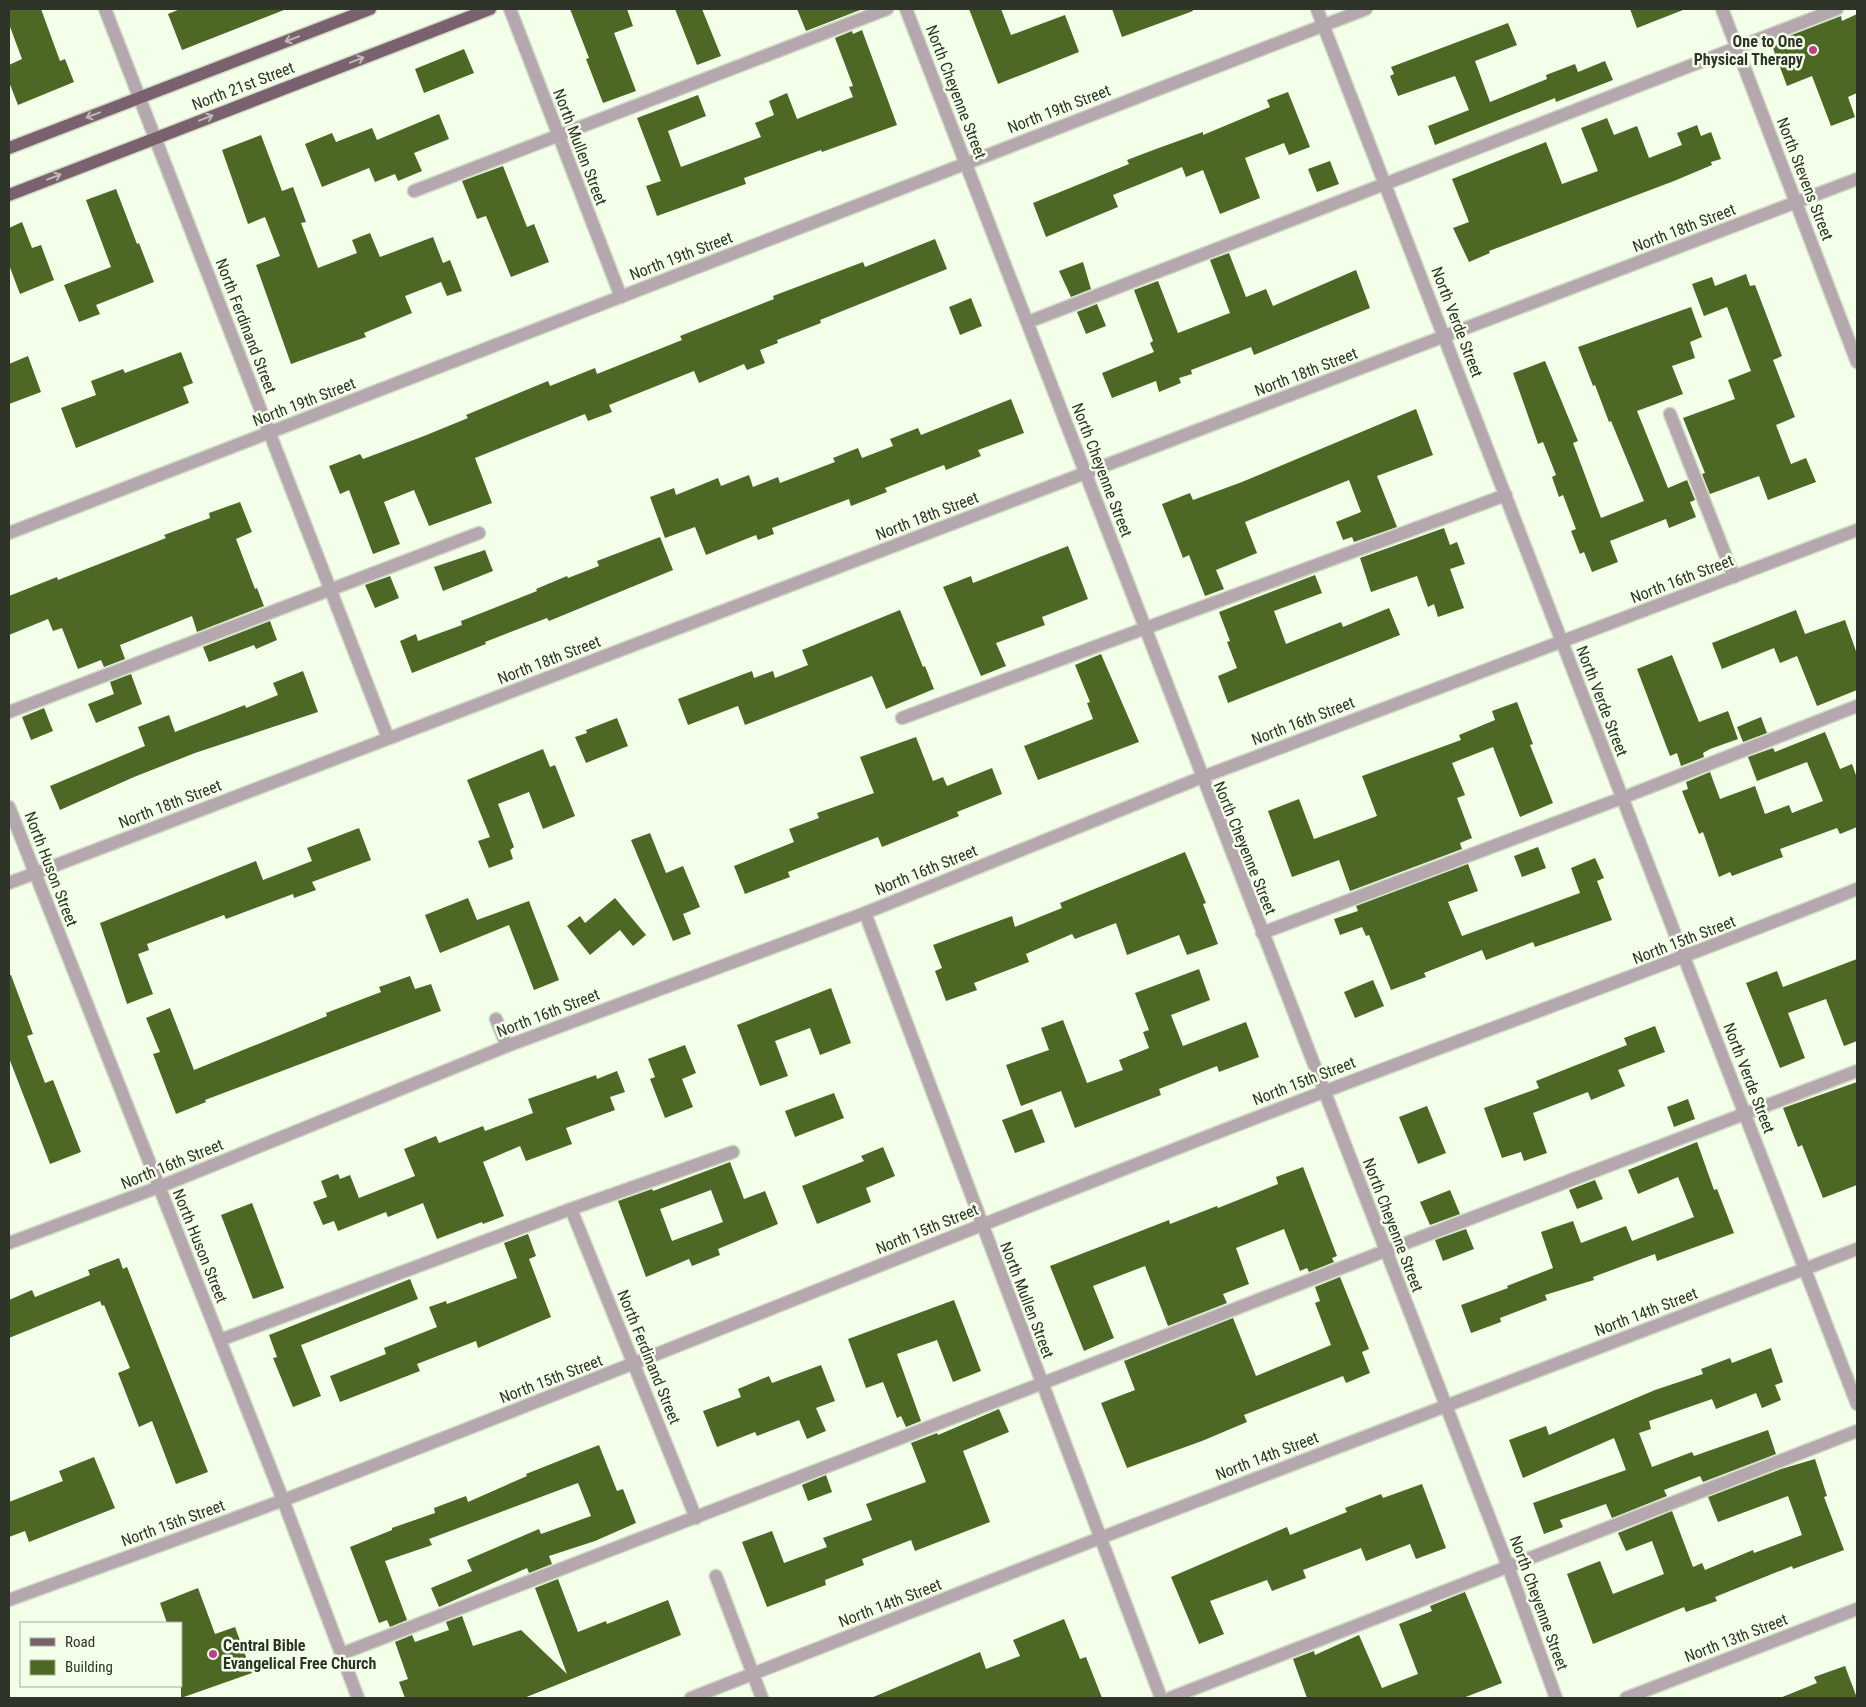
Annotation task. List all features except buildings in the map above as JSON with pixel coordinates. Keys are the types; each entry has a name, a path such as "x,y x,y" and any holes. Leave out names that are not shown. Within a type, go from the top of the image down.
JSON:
{"main road":[{"name":"North 21st Street","path":"9,148 370,9"},
{"name":"North 21st Street","path":"9,195 490,9"}],"street":[{"name":"North Ferdinand Street","path":"105,9 388,738"},
{"name":"North Mullen Street","path":"510,9 621,297"},
{"path":"414,191 887,9"},
{"name":"North Cheyenne Street","path":"906,9 1086,473 1200,778 1324,1091 1444,1406 1508,1566 1556,1698"},
{"name":"North Verde Street","path":"1317,9 1806,1268 1857,1404"},
{"name":"North 19th Street","path":"9,533 1366,9"},
{"name":"North Stevens Street","path":"1722,9 1857,362"},
{"path":"1028,322 1837,9"},
{"name":"North 18th Street","path":"9,883 1857,179"},
{"path":"1670,414 1734,576"},
{"path":"902,718 1506,495"},
{"name":"North 16th Street","path":"9,1243 159,1187 508,1046 865,913 1200,778 1857,530"},
{"path":"9,712 479,533"},
{"path":"1262,933 1622,798 1857,706"},
{"name":"North Huson Street","path":"9,807 283,1500 358,1698"},
{"name":"North 15th Street","path":"9,1600 283,1500 634,1364 981,1225 1324,1091 1685,958 1857,889"},
{"name":"North Mullen Street","path":"865,913 981,1225 1161,1698"},
{"path":"496,1018 508,1046"},
{"path":"341,1654 1857,1071"},
{"path":"220,1340 572,1209 733,1152"},
{"name":"North Ferdinand Street","path":"572,1209 696,1518"},
{"name":"North 14th Street","path":"691,1698 1100,1538 1857,1249"},
{"path":"1170,1698 1857,1431"},
{"path":"716,1576 762,1698"},
{"name":"North 13th Street","path":"1626,1698 1857,1609"}],"place":[{"name":"One to One Physical Therapy","path":"1813,50"},
{"name":"Central Bible Evangelical Free Church","path":"213,1654"}]}
